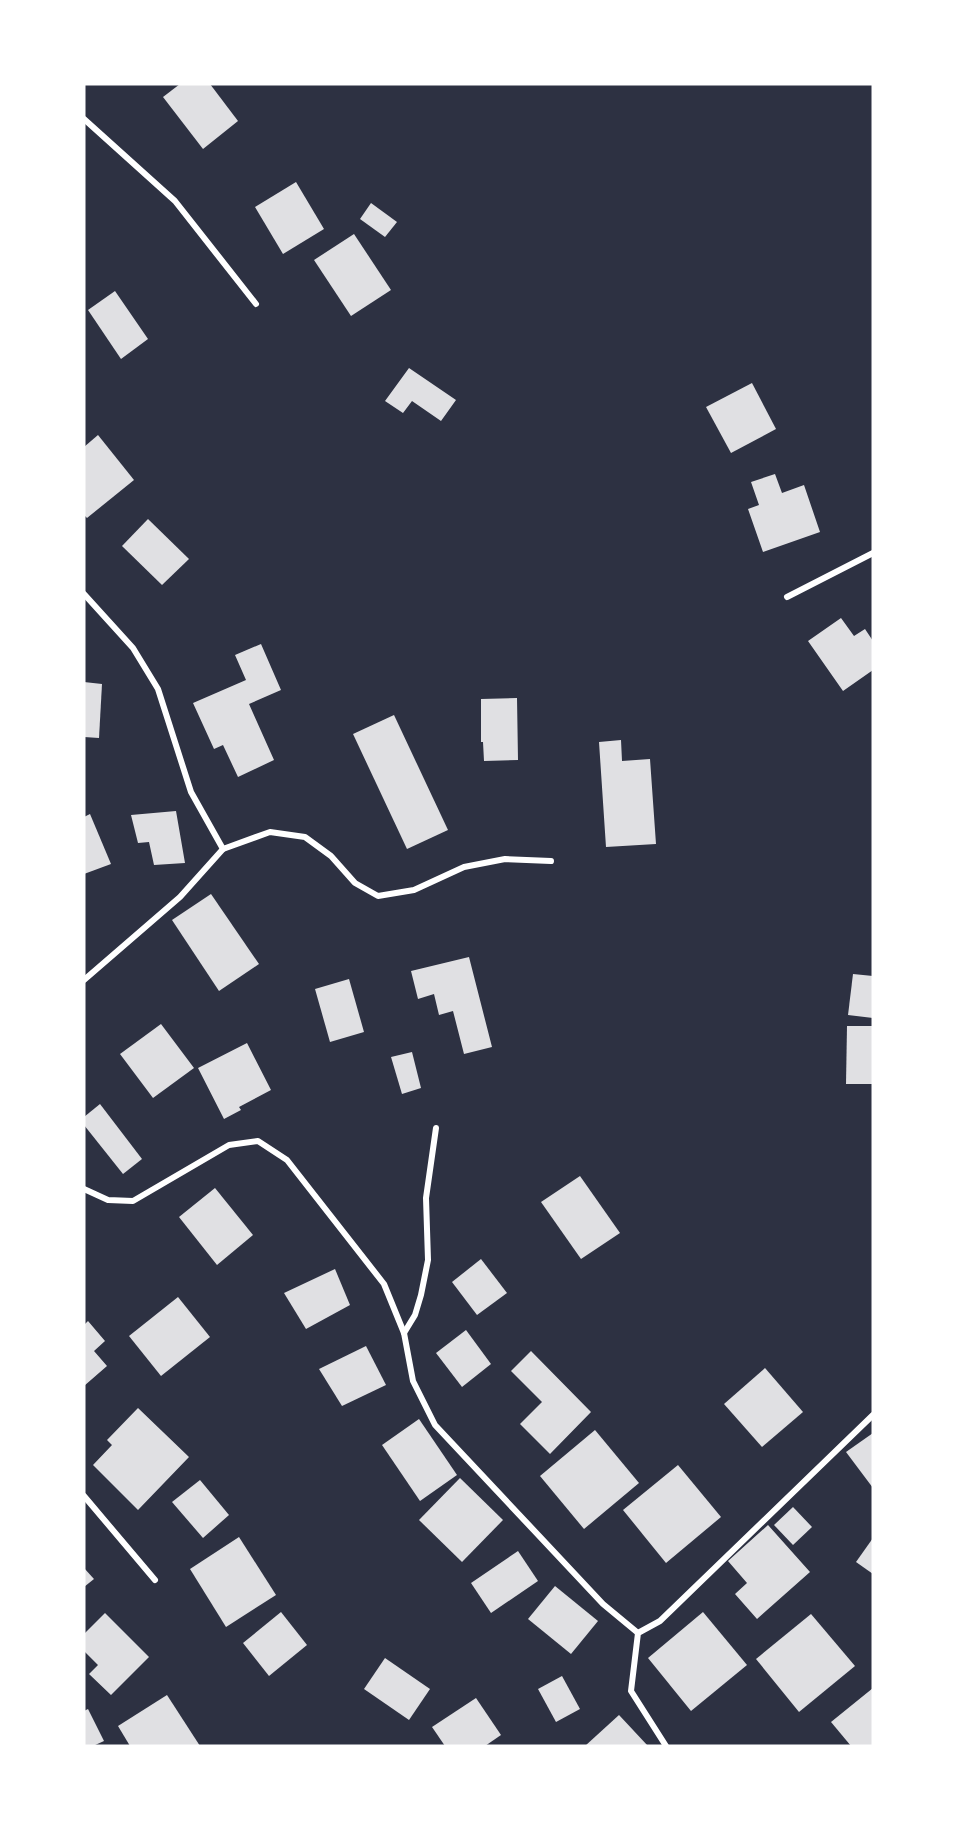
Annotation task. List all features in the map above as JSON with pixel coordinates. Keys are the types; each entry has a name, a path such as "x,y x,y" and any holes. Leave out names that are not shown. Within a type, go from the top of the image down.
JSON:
{"street":[{"path":"84,119 175,201 255,304"},
{"path":"788,597 873,553"},
{"path":"84,594 133,648 158,689 192,792 224,849"},
{"path":"84,980 180,897 224,849 270,832 305,837 331,856 355,883 378,896 414,890 464,867 505,858 551,861"},
{"path":"404,1333 418,1305 429,1260 426,1198 436,1128"},
{"path":"84,1189 108,1200 133,1201 229,1145 258,1142 287,1160 384,1284 404,1333 413,1381 435,1425 603,1604 638,1633"},
{"path":"638,1633 660,1621 873,1415"},
{"path":"84,1496 155,1580"},
{"path":"638,1633 631,1691 666,1746"}],"building":[{"path":"180,84 210,84 238,121 203,149 163,97"},
{"path":"296,182 324,229 283,254 255,207"},
{"path":"371,203 397,222 385,237 360,219"},
{"path":"354,234 391,290 351,316 314,260"},
{"path":"115,291 148,339 121,359 88,310"},
{"path":"409,368 456,400 441,421 412,401 403,413 385,401"},
{"path":"752,383 776,429 731,453 706,407"},
{"path":"98,435 134,480 87,518 84,515 84,447"},
{"path":"775,474 782,493 804,485 820,532 763,552 748,509 759,505 751,482"},
{"path":"148,519 189,559 162,585 122,546"},
{"path":"841,618 854,636 865,629 873,641 873,670 843,691 808,641"},
{"path":"261,644 281,690 249,704 274,760 238,777 223,745 214,749 193,703 246,680 235,655"},
{"path":"84,682 102,684 99,738 84,737"},
{"path":"517,698 518,760 484,761 483,742 481,742 481,699"},
{"path":"394,715 448,830 407,849 353,734"},
{"path":"621,740 622,761 650,759 656,844 606,847 599,742"},
{"path":"176,811 185,863 154,865 149,842 138,843 131,815"},
{"path":"90,814 111,864 84,874 84,817"},
{"path":"211,894 259,964 219,991 172,920"},
{"path":"469,957 492,1047 464,1054 453,1011 439,1015 434,994 418,999 411,971"},
{"path":"853,974 873,976 873,1018 848,1015"},
{"path":"349,979 364,1032 330,1042 315,989"},
{"path":"161,1024 194,1068 153,1098 120,1054"},
{"path":"847,1026 873,1026 873,1084 846,1084"},
{"path":"247,1043 271,1090 239,1107 241,1110 224,1119 198,1068"},
{"path":"412,1052 421,1088 402,1094 391,1057"},
{"path":"100,1104 142,1159 123,1174 84,1125 84,1117"},
{"path":"580,1176 620,1233 581,1259 541,1202"},
{"path":"215,1188 253,1235 217,1265 179,1217"},
{"path":"481,1259 507,1293 477,1315 452,1282"},
{"path":"335,1269 350,1305 306,1329 284,1293"},
{"path":"178,1297 210,1337 161,1376 129,1336"},
{"path":"88,1321 105,1341 94,1351 107,1366 84,1386 84,1325"},
{"path":"466,1330 491,1364 462,1387 436,1353"},
{"path":"366,1346 386,1385 342,1406 319,1369"},
{"path":"531,1351 591,1412 550,1454 520,1424 542,1402 511,1371"},
{"path":"765,1368 803,1412 762,1447 724,1404"},
{"path":"138,1408 189,1457 138,1510 93,1465 112,1445 107,1440"},
{"path":"419,1419 457,1475 420,1501 382,1445"},
{"path":"595,1430 639,1483 584,1529 540,1476"},
{"path":"873,1433 873,1488 846,1452"},
{"path":"678,1465 721,1517 666,1563 623,1510"},
{"path":"460,1478 503,1520 462,1562 419,1520"},
{"path":"200,1480 229,1515 203,1538 172,1502"},
{"path":"793,1507 812,1527 793,1545 774,1525"},
{"path":"768,1525 810,1572 757,1619 735,1594 747,1583 728,1561"},
{"path":"239,1537 276,1595 226,1627 190,1569"},
{"path":"873,1538 873,1574 856,1562"},
{"path":"518,1551 538,1581 491,1613 471,1583"},
{"path":"84,1568 94,1579 84,1587"},
{"path":"555,1586 598,1621 571,1654 528,1619"},
{"path":"281,1612 307,1645 269,1676 243,1643"},
{"path":"703,1612 747,1665 691,1711 648,1658"},
{"path":"105,1613 149,1657 111,1695 89,1674 98,1665 84,1651 84,1634"},
{"path":"811,1614 855,1666 799,1712 756,1659"},
{"path":"385,1658 430,1689 409,1720 364,1689"},
{"path":"562,1676 580,1709 556,1722 538,1689"},
{"path":"873,1688 873,1746 851,1746 831,1722"},
{"path":"167,1695 200,1746 130,1746 118,1726"},
{"path":"476,1698 501,1735 485,1746 445,1746 432,1727"},
{"path":"88,1709 104,1741 93,1746 84,1746 84,1711"},
{"path":"619,1715 648,1746 585,1746"}]}
